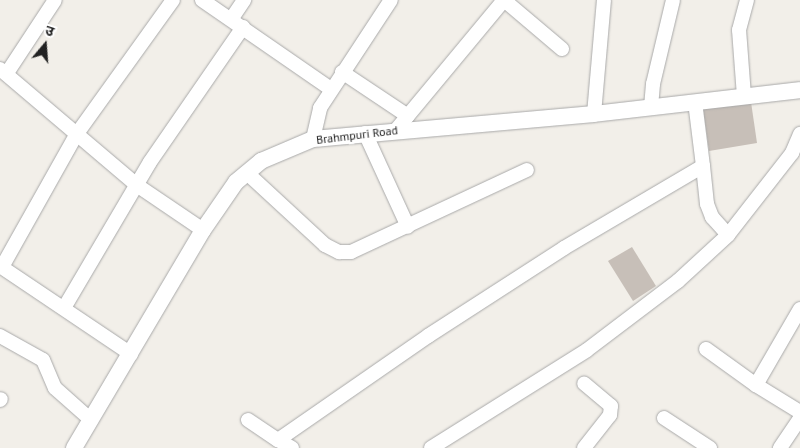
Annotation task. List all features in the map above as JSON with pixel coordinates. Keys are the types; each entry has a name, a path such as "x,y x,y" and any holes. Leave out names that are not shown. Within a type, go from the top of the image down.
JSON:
{"street":[{"path":"55,0 3,71 138,186 203,230"},
{"path":"131,354 1,267 76,135 173,0"},
{"path":"202,0 232,18 331,89"},
{"path":"232,18 244,0"},
{"path":"312,139 314,122 331,89 391,0"},
{"path":"396,130 504,0 562,49"},
{"path":"594,114 604,0"},
{"path":"651,107 653,84 674,0"},
{"path":"744,96 739,30 747,0"},
{"path":"64,308 138,186 150,162 243,27"},
{"path":"342,72 408,116"},
{"name":"Brahmpuri Road","path":"74,448 203,230 236,182 262,161 312,139 396,130 594,114 800,90"},
{"path":"695,102 707,204 712,217 728,235"},
{"path":"365,133 408,227"},
{"path":"431,448 586,350 678,281 728,235 792,153 800,134"},
{"path":"278,440 428,336 556,253 703,166"},
{"path":"247,173 325,245 340,252 367,246 527,170"},
{"path":"756,385 800,309"},
{"path":"0,336 43,360 55,388 91,420"},
{"path":"706,349 756,385 800,412"},
{"path":"584,383 611,406 610,415 584,448"},
{"path":"664,418 695,444 710,448"},
{"path":"780,448 800,418"},
{"path":"248,420 292,448"}],"building":[{"path":"751,102 757,143 709,151 703,109"},
{"path":"632,247 656,286 633,301 608,261"}]}
